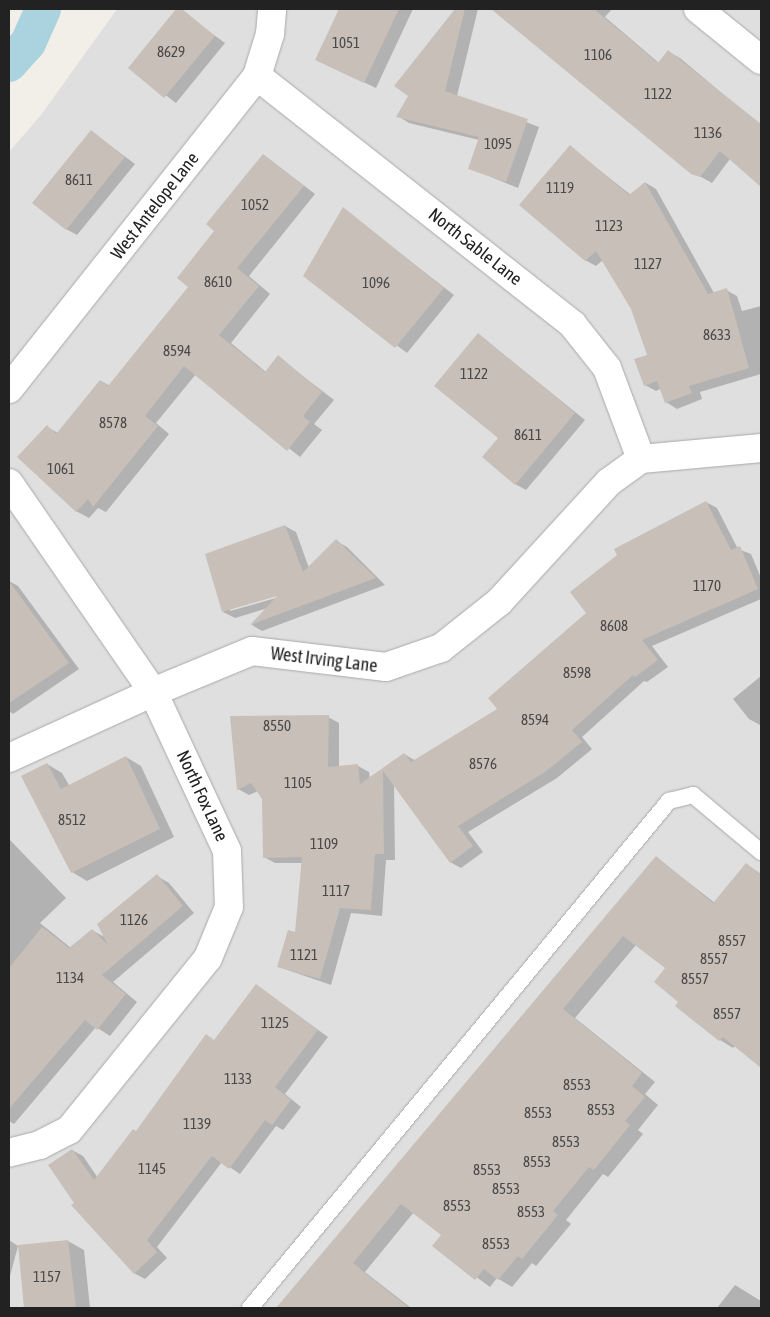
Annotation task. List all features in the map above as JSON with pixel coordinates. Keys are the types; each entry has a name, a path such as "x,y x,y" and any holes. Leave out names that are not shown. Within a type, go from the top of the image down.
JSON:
{"street":[{"name":"West Antelope Lane","path":"9,389 257,76 270,34 272,9"},
{"path":"698,9 761,60"},
{"name":"North Sable Lane","path":"257,76 573,325 607,368 641,459"},
{"path":"641,459 761,448"},
{"name":"West Irving Lane","path":"9,758 153,692 252,651 386,667 441,648 499,602 609,482 641,459"},
{"name":"North Fox Lane","path":"9,483 153,692 227,851 229,907 208,958 68,1130 40,1145 9,1153"}],"lane":[{"path":"250,1308 669,802 693,795 761,852"}],"shaded area":[{"path":"117,9 761,9 761,1308 9,1308 9,152 41,115"}],"building":[{"path":"176,9 182,9 215,36 164,98 128,68"},
{"path":"339,9 399,9 364,83 315,60"},
{"path":"455,9 465,9 445,91 528,119 506,182 468,169 479,137 396,117 408,96 394,86"},
{"path":"491,9 594,9 658,63 668,50 761,124 761,187 720,151 700,177 691,174"},
{"path":"91,130 125,157 66,230 32,203"},
{"path":"570,145 629,195 645,182 708,294 727,288 749,368 689,386 692,393 665,403 657,381 644,386 634,359 647,355 631,309 596,251 585,261 519,205"},
{"path":"263,154 304,186 237,268 259,286 219,335 265,372 278,355 322,392 303,416 310,422 287,451 184,366 145,416 158,426 93,507 88,499 76,512 17,457 47,425 56,434 100,380 108,386 188,287 177,278 214,231 206,224"},
{"path":"343,207 444,288 395,348 303,276"},
{"path":"478,333 575,413 515,485 482,457 498,438 434,386"},
{"path":"706,501 731,550 740,546 758,589 642,640 658,660 635,677 633,675 572,730 582,742 545,772 458,826 473,846 450,863 383,771 384,854 375,854 371,910 340,908 320,979 277,967 288,930 295,932 302,857 263,858 262,799 251,783 237,790 230,716 329,715 328,767 358,764 360,784 404,753 411,762 497,709 488,698 586,613 570,592 617,555 614,549"},
{"path":"285,525 303,572 336,539 376,578 250,625 277,596 222,612 205,554"},
{"path":"9,581 69,663 9,703"},
{"path":"126,756 160,829 71,873 21,776 47,763 61,789"},
{"path":"656,856 713,903 746,863 761,875 761,1068 723,1037 719,1041 675,1006 678,1002 654,982 665,968 623,936 563,1009 642,1073 632,1086 645,1097 625,1121 630,1125 594,1170 589,1167 553,1211 558,1215 522,1259 518,1256 498,1280 484,1269 475,1280 432,1246 441,1235 401,1204 353,1263 409,1308 276,1308"},
{"path":"157,874 183,906 102,975 126,994 97,1030 85,1020 9,1109 9,968 42,927 69,948 92,929 108,945 97,924"},
{"path":"256,984 318,1030 275,1087 291,1100 272,1125 265,1120 229,1169 212,1156 147,1240 157,1252 134,1274 71,1205 74,1203 48,1165 72,1149 94,1180 133,1129 136,1131 206,1034 214,1040"},
{"path":"68,1240 76,1308 24,1308 18,1245"}],"waterway":[{"path":"9,64 28,43 43,9"}]}
